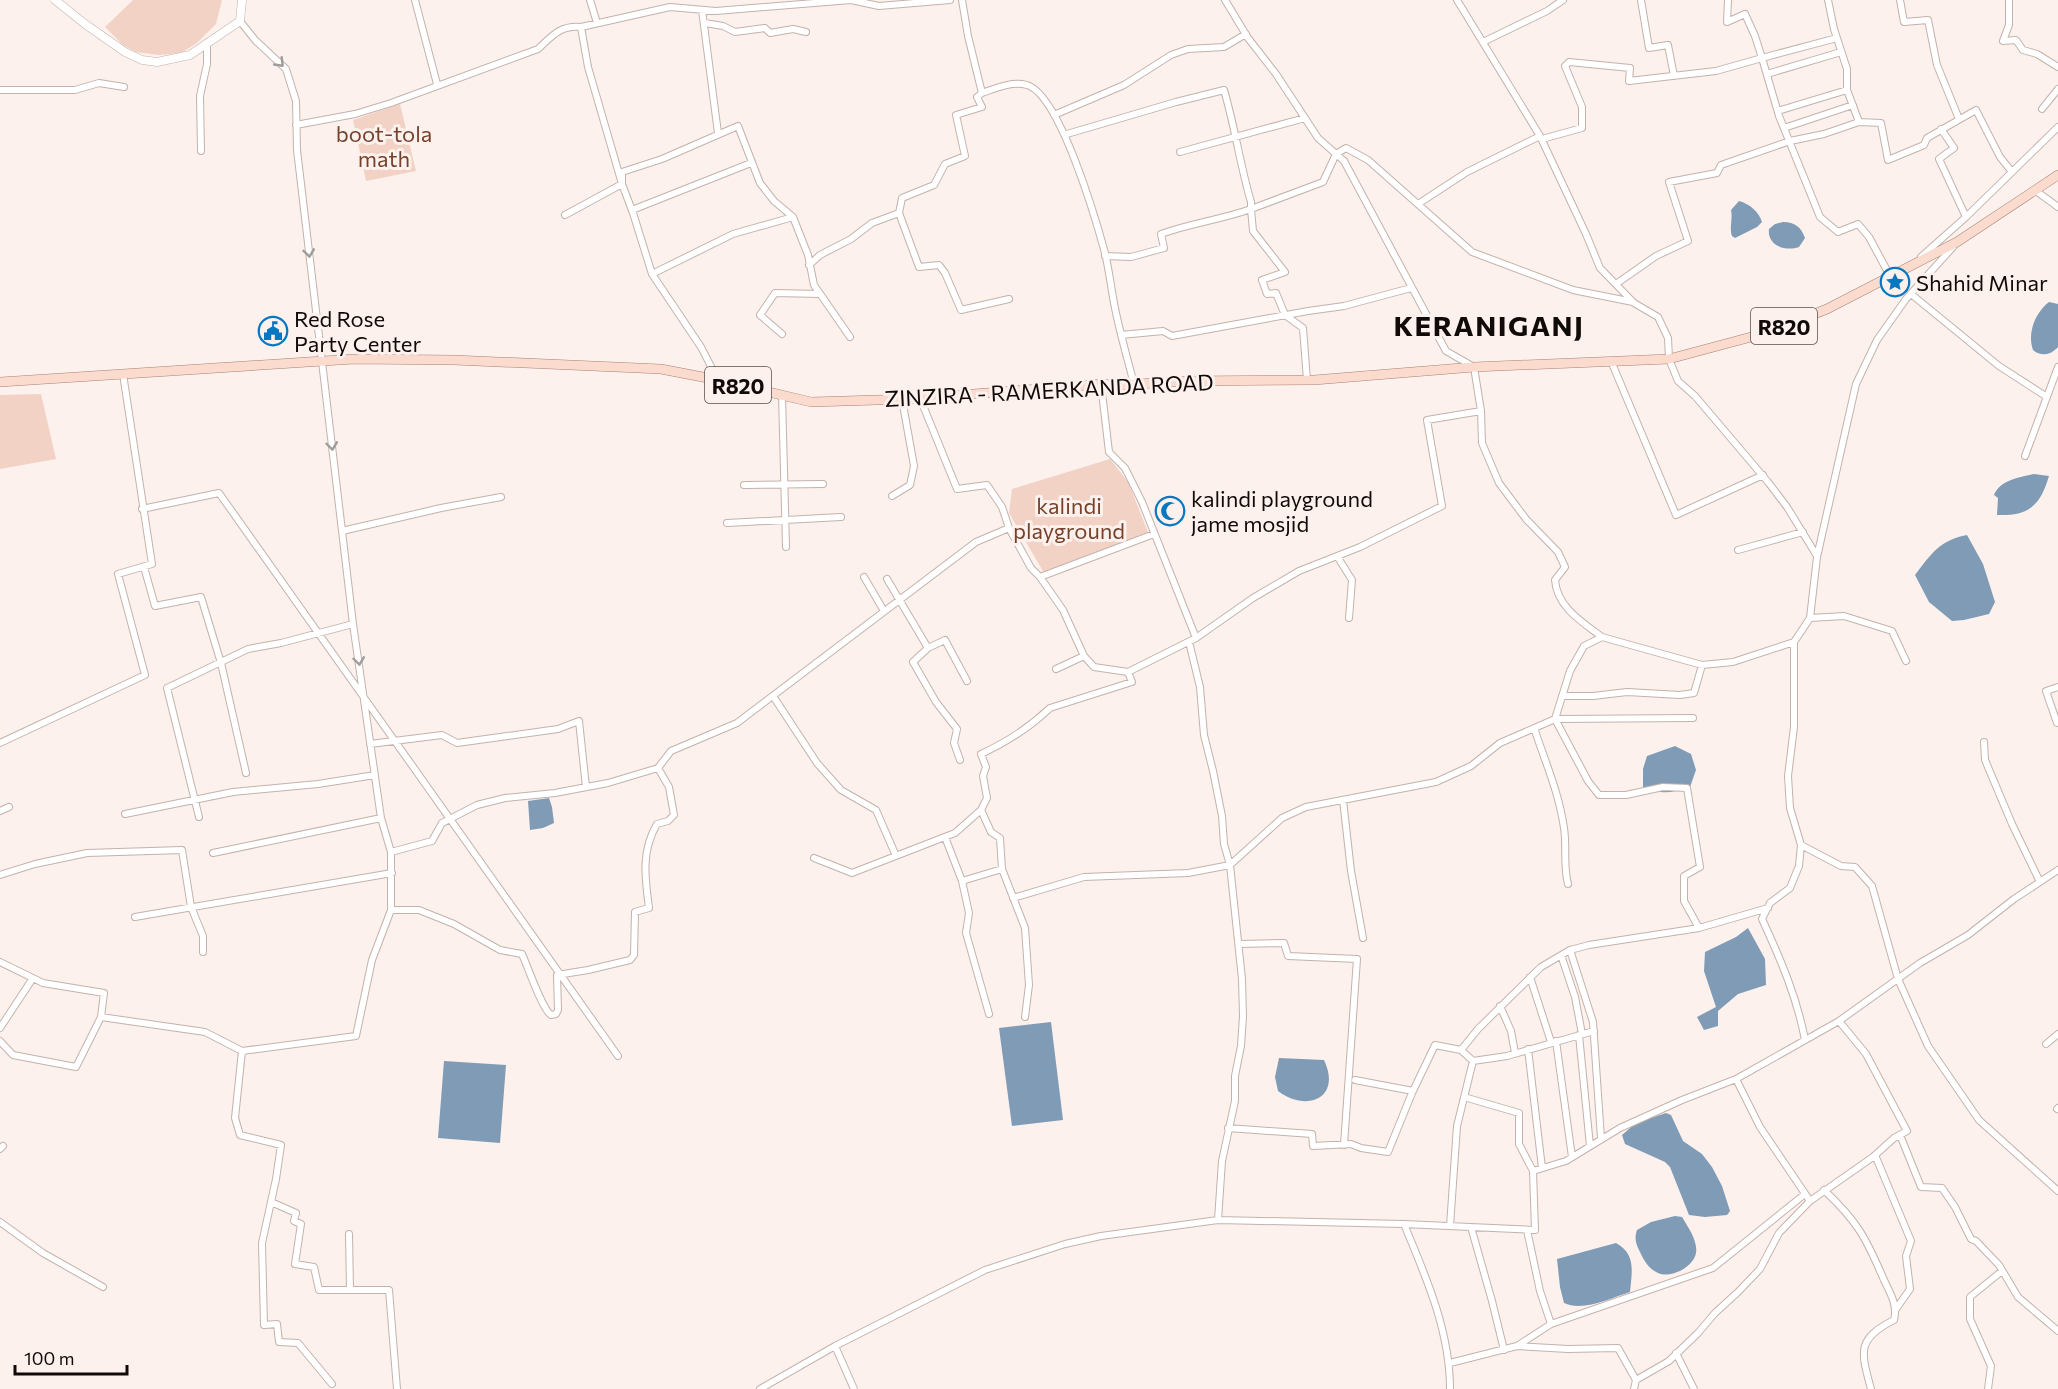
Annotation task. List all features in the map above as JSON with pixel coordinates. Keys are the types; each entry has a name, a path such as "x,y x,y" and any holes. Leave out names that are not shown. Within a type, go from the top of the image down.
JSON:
{"main road":[{"name":"ZINZIRA - RAMERKANDA ROAD","path":"0,382 354,359 454,360 661,369 811,402 920,398 1101,384 1307,380 1474,367 1669,359 1766,333 1827,309 1957,242 2058,175"}],"street":[{"path":"55,0 117,46 142,60 157,62 190,55 240,21"},
{"path":"101,1017 205,1032 242,1051 356,1036 372,960 392,910 391,852 381,818 353,624 298,160 296,100 286,69 255,40 240,21 242,0"},
{"path":"415,0 437,84"},
{"path":"590,0 597,23"},
{"path":"739,0 742,10"},
{"path":"296,125 355,114 391,103 437,84 538,49 554,34 568,26 581,27 669,3 702,10 742,10 811,1 851,0 879,6 950,0"},
{"path":"962,0 982,93"},
{"path":"1225,0 1318,138 1344,161 1446,351 1474,367 1481,411 1482,443 1499,483 1526,519 1558,552 1565,567 1555,580 1556,591 1570,613 1602,637 1702,665 1733,662 1794,642"},
{"path":"1457,0 1541,137 1600,268 1634,303 1658,317 1668,338 1669,359 1678,381 1695,396 1762,475 1787,507 1817,556"},
{"path":"1483,42 1547,11 1563,0"},
{"path":"1641,0 1649,48 1668,45 1674,76"},
{"path":"1728,0 1727,22 1745,14 1755,36 1784,128 1820,217 1838,232 1858,224 1869,237 1890,276"},
{"path":"1828,0 1847,69 1847,90 1859,122"},
{"path":"1900,0 1904,22 1928,20 1937,65 1959,119"},
{"path":"2009,0 2009,25 2003,41 2016,40 2023,50 2037,54 2058,67"},
{"path":"702,10 718,133"},
{"path":"705,23 723,26 735,32 765,27 770,33 793,29 806,32"},
{"path":"581,27 588,67 622,184 652,274 696,338 718,380"},
{"path":"1054,115 1124,85 1171,55 1188,49 1224,47 1246,34"},
{"path":"1418,204 1467,172 1541,137 1582,128 1582,107 1565,66 1569,62 1630,68 1629,81 1716,71 1837,38"},
{"path":"201,151 200,96 202,78 207,64 207,43"},
{"path":"1767,74 1841,52"},
{"path":"0,90 75,90 99,83 124,87"},
{"path":"1009,299 961,310 945,273 939,265 919,267 899,213 902,198 934,185 945,164 965,156 956,115 982,107 977,97 1008,84 1027,85 1038,93 1054,115 1080,171 1106,256 1121,335 1134,384"},
{"path":"2042,109 2058,89"},
{"path":"1067,134 1224,90 1251,202 1253,231 1285,272 1262,280 1267,294 1276,293 1285,315 1303,328 1307,380"},
{"path":"1778,111 1847,90"},
{"path":"1784,128 1852,105"},
{"path":"1616,284 1656,256 1688,241 1669,182 1717,173 1721,165 1790,141 1824,134 1859,122 1881,123 1888,160 1924,145 1927,138 1976,110 2000,158 2012,172"},
{"path":"1180,152 1305,118"},
{"path":"622,184 622,172 662,159 738,126 759,183 774,201 793,217 808,255 814,285 850,337"},
{"path":"1914,264 2058,127"},
{"path":"1941,129 1954,148 1939,159 1966,217"},
{"path":"1106,256 1131,257 1164,248 1161,234 1188,224 1212,221 1251,209 1323,182 1336,154 1346,148 1368,160 1472,252 1573,290 1634,303"},
{"path":"632,210 751,163"},
{"path":"565,215 622,184"},
{"path":"2036,191 2058,207"},
{"path":"809,266 820,255 851,239 872,223 899,213"},
{"path":"652,274 734,234 793,217"},
{"path":"1805,1040 1800,1013 1794,1002 1789,981 1762,919 1770,903 1790,888 1799,866 1801,845 1790,808 1788,776 1794,727 1794,642 1810,618 1817,556 1856,384 1877,340 1911,294 1957,242"},
{"path":"1121,335 1163,331 1172,336 1344,306 1411,288"},
{"path":"782,334 760,315 775,293 820,294"},
{"path":"1911,294 1999,366 2047,397"},
{"path":"1611,361 1676,515 1762,475"},
{"path":"2025,456 2058,367"},
{"path":"0,743 145,675 118,574 152,564 123,374"},
{"path":"1101,384 1109,452 1125,468 1142,502 1196,638"},
{"path":"782,395 786,547"},
{"path":"920,398 957,489 987,484 1002,507 1009,528 1031,568 1063,610 1084,656 1094,667 1128,672 1196,638 1253,598 1299,571 1337,556 1442,506 1427,420 1481,411"},
{"path":"892,496 910,485 914,466 902,399"},
{"path":"744,485 823,484"},
{"path":"142,509 219,493 618,1056"},
{"path":"342,531 501,497"},
{"path":"727,523 841,517"},
{"path":"391,852 432,841 442,823 477,805 505,798 608,783 658,768 671,751 737,723 976,542 1009,528"},
{"path":"1738,550 1803,532"},
{"path":"1040,577 1154,534"},
{"path":"1337,556 1352,580 1349,618"},
{"path":"144,567 155,606 201,597 221,663 246,773"},
{"path":"864,577 884,611"},
{"path":"887,579 928,648"},
{"path":"1810,618 1844,616 1892,631 1906,661"},
{"path":"199,817 167,688 248,649 281,643 353,624"},
{"path":"1602,637 1584,646 1570,670 1554,719 1588,781 1599,795 1626,795 1663,787 1687,788 1700,867 1684,876 1684,901 1699,928"},
{"path":"960,760 954,743 957,729 936,702 913,662 928,648 945,640 967,681"},
{"path":"1189,642 1200,687 1204,735 1218,794 1224,844 1230,866 1239,945 1243,1016 1241,1046 1235,1076 1235,1101 1222,1161 1218,1220"},
{"path":"1056,669 1084,656"},
{"path":"1562,696 1593,696 1627,692 1680,695 1694,693 1702,665"},
{"path":"814,858 852,873 955,833 981,810 987,798 983,776 986,767 981,754 995,748 1050,708 1132,682 1128,672"},
{"path":"2057,723 2046,691 2058,687"},
{"path":"773,696 817,764 841,790 876,810 896,856"},
{"path":"1013,898 1084,877 1188,873 1230,866 1282,818 1306,807 1436,782 1471,766 1500,743 1554,719 1693,718"},
{"path":"370,744 442,735 457,743 558,729 579,721 586,787"},
{"path":"1534,728 1560,805 1567,848 1565,871 1568,884"},
{"path":"1984,742 1985,760 2040,882"},
{"path":"392,910 419,910 454,924 500,950 522,954 545,1011 551,1015 556,1014 558,1010 557,975 630,960 634,955 635,912 649,908 644,870 650,835 657,824 668,821 674,815 669,787 658,768"},
{"path":"125,814 233,792 318,784 375,775"},
{"path":"1343,800 1351,871 1363,938"},
{"path":"0,811 9,807"},
{"path":"981,810 991,832 1000,838 1002,869 1025,928 1029,985 1025,1017"},
{"path":"213,853 381,818"},
{"path":"945,837 962,881 969,913 966,933 989,1014"},
{"path":"1801,845 1841,866 1855,867 1872,886 1898,979 1928,1046 1979,1120 2058,1191"},
{"path":"0,875 56,858 87,853 182,850 191,907 203,936 203,952"},
{"path":"962,881 1002,869"},
{"path":"1533,1171 1566,1161 1601,1138 1682,1100 1736,1079 1839,1021 1920,963 1968,935 2058,870"},
{"path":"135,917 392,873"},
{"path":"1461,1050 1478,1029 1530,976 1570,950 1699,928 1767,908"},
{"path":"1239,945 1284,944 1288,956 1357,959 1344,1144"},
{"path":"1570,950 1593,1022 1601,1138"},
{"path":"1561,955 1575,997 1581,1035 1590,1146"},
{"path":"0,962 43,983 104,993 101,1017 76,1067 13,1055 0,1041"},
{"path":"1530,976 1554,1042 1572,1157"},
{"path":"0,1028 33,978"},
{"path":"1500,1006 1511,1031 1515,1053"},
{"path":"1636,1380 1669,1361 1698,1333 1714,1313 1738,1292 1760,1269 1779,1233 1810,1201 1907,1131 1866,1054 1839,1021"},
{"path":"1473,1061 1515,1053 1594,1031"},
{"path":"2046,1044 2058,1034"},
{"path":"1228,1128 1312,1134 1313,1146 1344,1144 1388,1152 1435,1045 1461,1050 1473,1061"},
{"path":"1528,1049 1542,1168"},
{"path":"242,1051 235,1118 240,1135 281,1145 262,1243 264,1325 277,1324 279,1342 298,1343 332,1384"},
{"path":"1450,1226 1457,1126 1473,1061"},
{"path":"1736,1079 1760,1127 1810,1201"},
{"path":"1355,1080 1413,1091"},
{"path":"760,1389 835,1346 985,1270 1065,1244 1101,1236 1218,1220 1404,1224 1535,1230 1533,1171 1519,1144 1519,1113 1464,1097"},
{"path":"1900,1135 1921,1187 1942,1188 1955,1207 1971,1239 1976,1241 2002,1271 2018,1297 2058,1331"},
{"path":"1871,1389 1863,1361 1863,1346 1877,1328 1894,1320 1896,1309 1910,1288 1906,1256 1911,1242 1875,1155"},
{"path":"1824,1190 1847,1211 1864,1234 1896,1309"},
{"path":"1450,1363 1517,1346 1551,1324 1713,1268 1805,1194"},
{"path":"271,1202 296,1213 294,1221 301,1224 295,1264 314,1267 319,1290 389,1290 397,1389"},
{"path":"0,1222 43,1253 104,1287"},
{"path":"1404,1224 1433,1292 1450,1363 1450,1389"},
{"path":"1471,1227 1504,1350"},
{"path":"1527,1230 1540,1291 1551,1324"},
{"path":"349,1234 350,1290"},
{"path":"1988,1389 1991,1366 1970,1319 1970,1297 2002,1271"},
{"path":"835,1346 854,1389"},
{"path":"1517,1346 1568,1349 1618,1348 1636,1380 1634,1389"},
{"path":"1676,1353 1694,1389"}],"green space":[{"path":"133,0 222,0 216,24 197,43 181,53 159,55 136,52 123,45 105,27"},
{"name":"boot-tola math","path":"400,104 416,171 366,181 353,120"},
{"path":"41,394 56,459 0,469 0,395"},
{"name":"kalindi playground","path":"1110,459 1128,482 1148,532 1044,573 1009,513 1012,489"}],"water":[{"path":"1739,201 1754,209 1762,222 1735,238 1731,233 1731,210"},
{"path":"1783,222 1794,224 1802,231 1805,238 1799,247 1783,248 1771,239 1769,229"},
{"path":"2049,302 2058,304 2058,347 2043,354 2033,350 2031,337 2036,318"},
{"path":"2034,474 2049,476 2037,502 2017,514 1997,515 1998,498 1994,495 1997,490 2011,480"},
{"path":"1967,535 1983,564 1995,602 1989,614 1952,621 1929,602 1915,575 1931,554 1943,544"},
{"path":"1675,746 1691,754 1696,770 1690,787 1666,792 1643,787 1643,769 1647,756"},
{"path":"549,798 554,823 530,830 528,801"},
{"path":"1748,928 1765,959 1766,985 1738,994 1718,1011 1718,1026 1704,1030 1697,1017 1716,1007 1704,971 1705,952 1736,937"},
{"path":"1051,1022 1063,1120 1012,1126 999,1028"},
{"path":"1279,1058 1324,1060 1328,1073 1325,1092 1319,1098 1300,1101 1289,1098 1278,1091 1275,1077"},
{"path":"444,1061 506,1065 500,1143 438,1138"},
{"path":"1666,1113 1671,1115 1683,1141 1702,1154 1712,1167 1722,1186 1730,1211 1727,1215 1705,1217 1689,1215 1670,1167 1665,1162 1625,1144 1622,1135 1636,1123"},
{"path":"1675,1216 1682,1217 1690,1230 1696,1244 1696,1253 1687,1267 1682,1270 1670,1274 1658,1273 1645,1262 1637,1244 1636,1233 1637,1230 1651,1222"},
{"path":"1616,1243 1627,1252 1630,1258 1632,1270 1630,1292 1588,1305 1564,1303 1557,1259"}],"place":[{"name":"Shahid Minar","path":"1895,282"},
{"name":"Red Rose Party Center","path":"273,331"},
{"name":"kalindi playground jame mosjid","path":"1170,511"}],"district":[{"name":"KERANIGANJ","path":"1489,325"}]}
